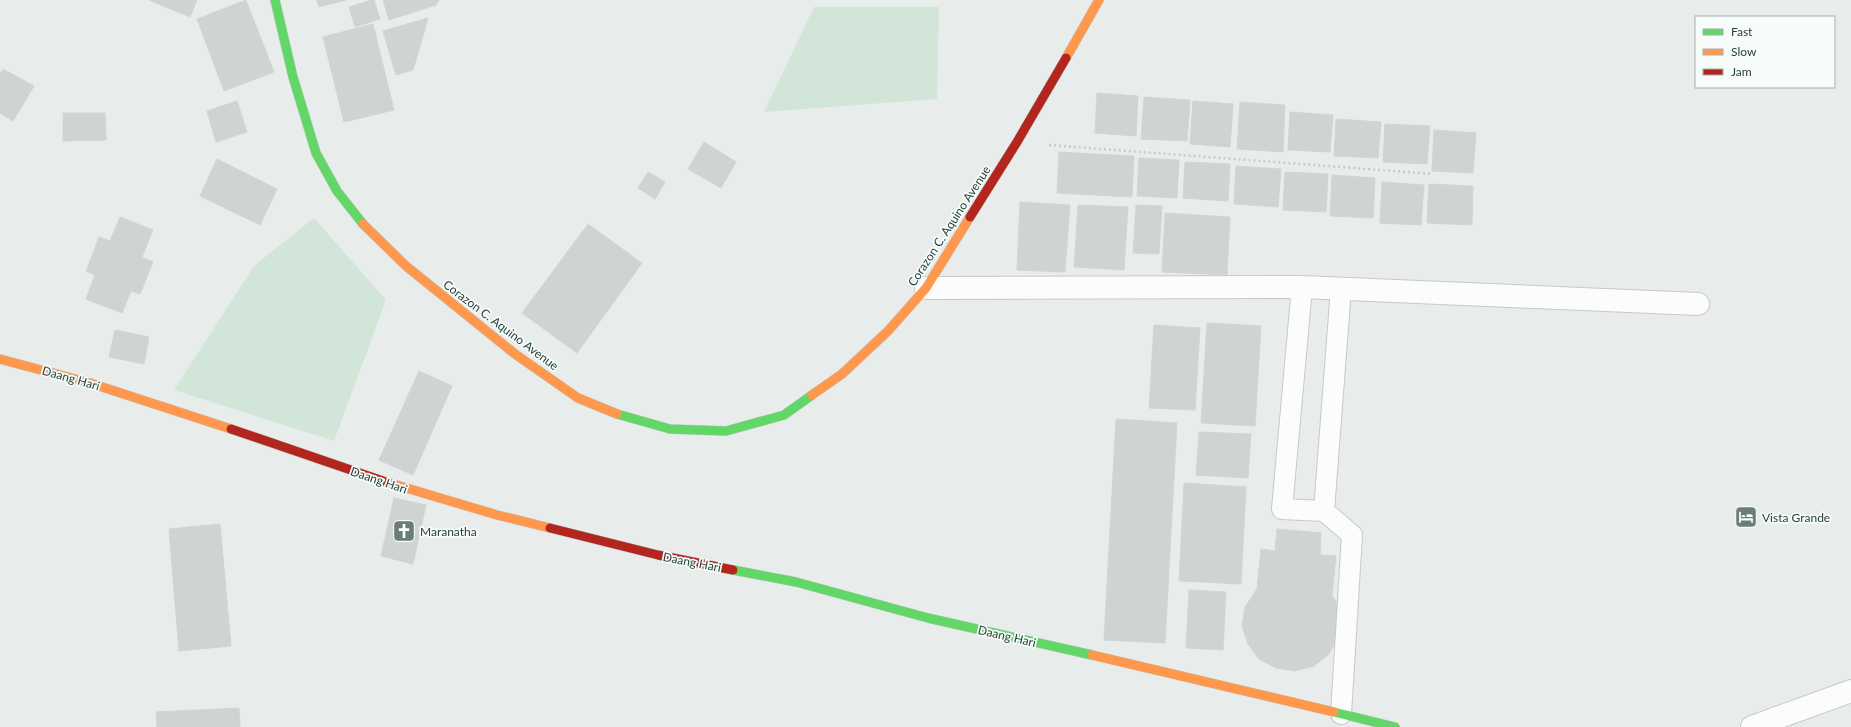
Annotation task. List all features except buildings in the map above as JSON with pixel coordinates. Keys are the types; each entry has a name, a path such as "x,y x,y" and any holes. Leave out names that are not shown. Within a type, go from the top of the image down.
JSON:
{"street":[{"name":"Corazon C. Aquino Avenue","path":"275,0 293,78 316,153 337,191 366,228 406,266 515,354 578,398 613,413 670,429 726,432 784,415 842,374 888,331 926,288 1016,142 1099,0"},
{"path":"926,288 1302,287 1698,304"},
{"name":"Daang Hari","path":"0,359 90,383 290,449 396,486 497,515 658,555 796,582 928,618 1148,667 1395,727"},
{"path":"1752,727 1851,691"}],"lane":[{"path":"1302,287 1282,508 1324,511 1352,535 1341,714"},
{"path":"1324,511 1341,288"}],"path":[{"path":"1016,142 1433,174"}],"green space":[{"path":"814,7 939,7 937,99 764,112"},
{"path":"314,218 386,300 334,441 174,390 254,266"}],"traffic: fast":[{"path":"275,0 293,77 316,153 337,191 363,224"},
{"path":"617,414 670,429 726,431 784,415 812,395"},
{"path":"733,570 796,582 928,618 1092,655"},
{"path":"1334,712 1395,727"}],"traffic: slow":[{"path":"1066,58 1099,0"},
{"path":"812,395 842,374 888,331 926,288 970,217"},
{"path":"363,224 406,266 515,354 578,398 617,414"},
{"path":"0,359 90,383 231,429"},
{"path":"383,481 497,515 550,528"},
{"path":"1092,655 1334,712"}],"traffic: jam":[{"path":"970,217 1017,142 1066,58"},
{"path":"231,429 383,481"},
{"path":"550,528 658,555 733,570"}],"place":[{"name":"Vista Grande","path":"1746,517"},
{"name":"Maranatha","path":"404,531"}]}
